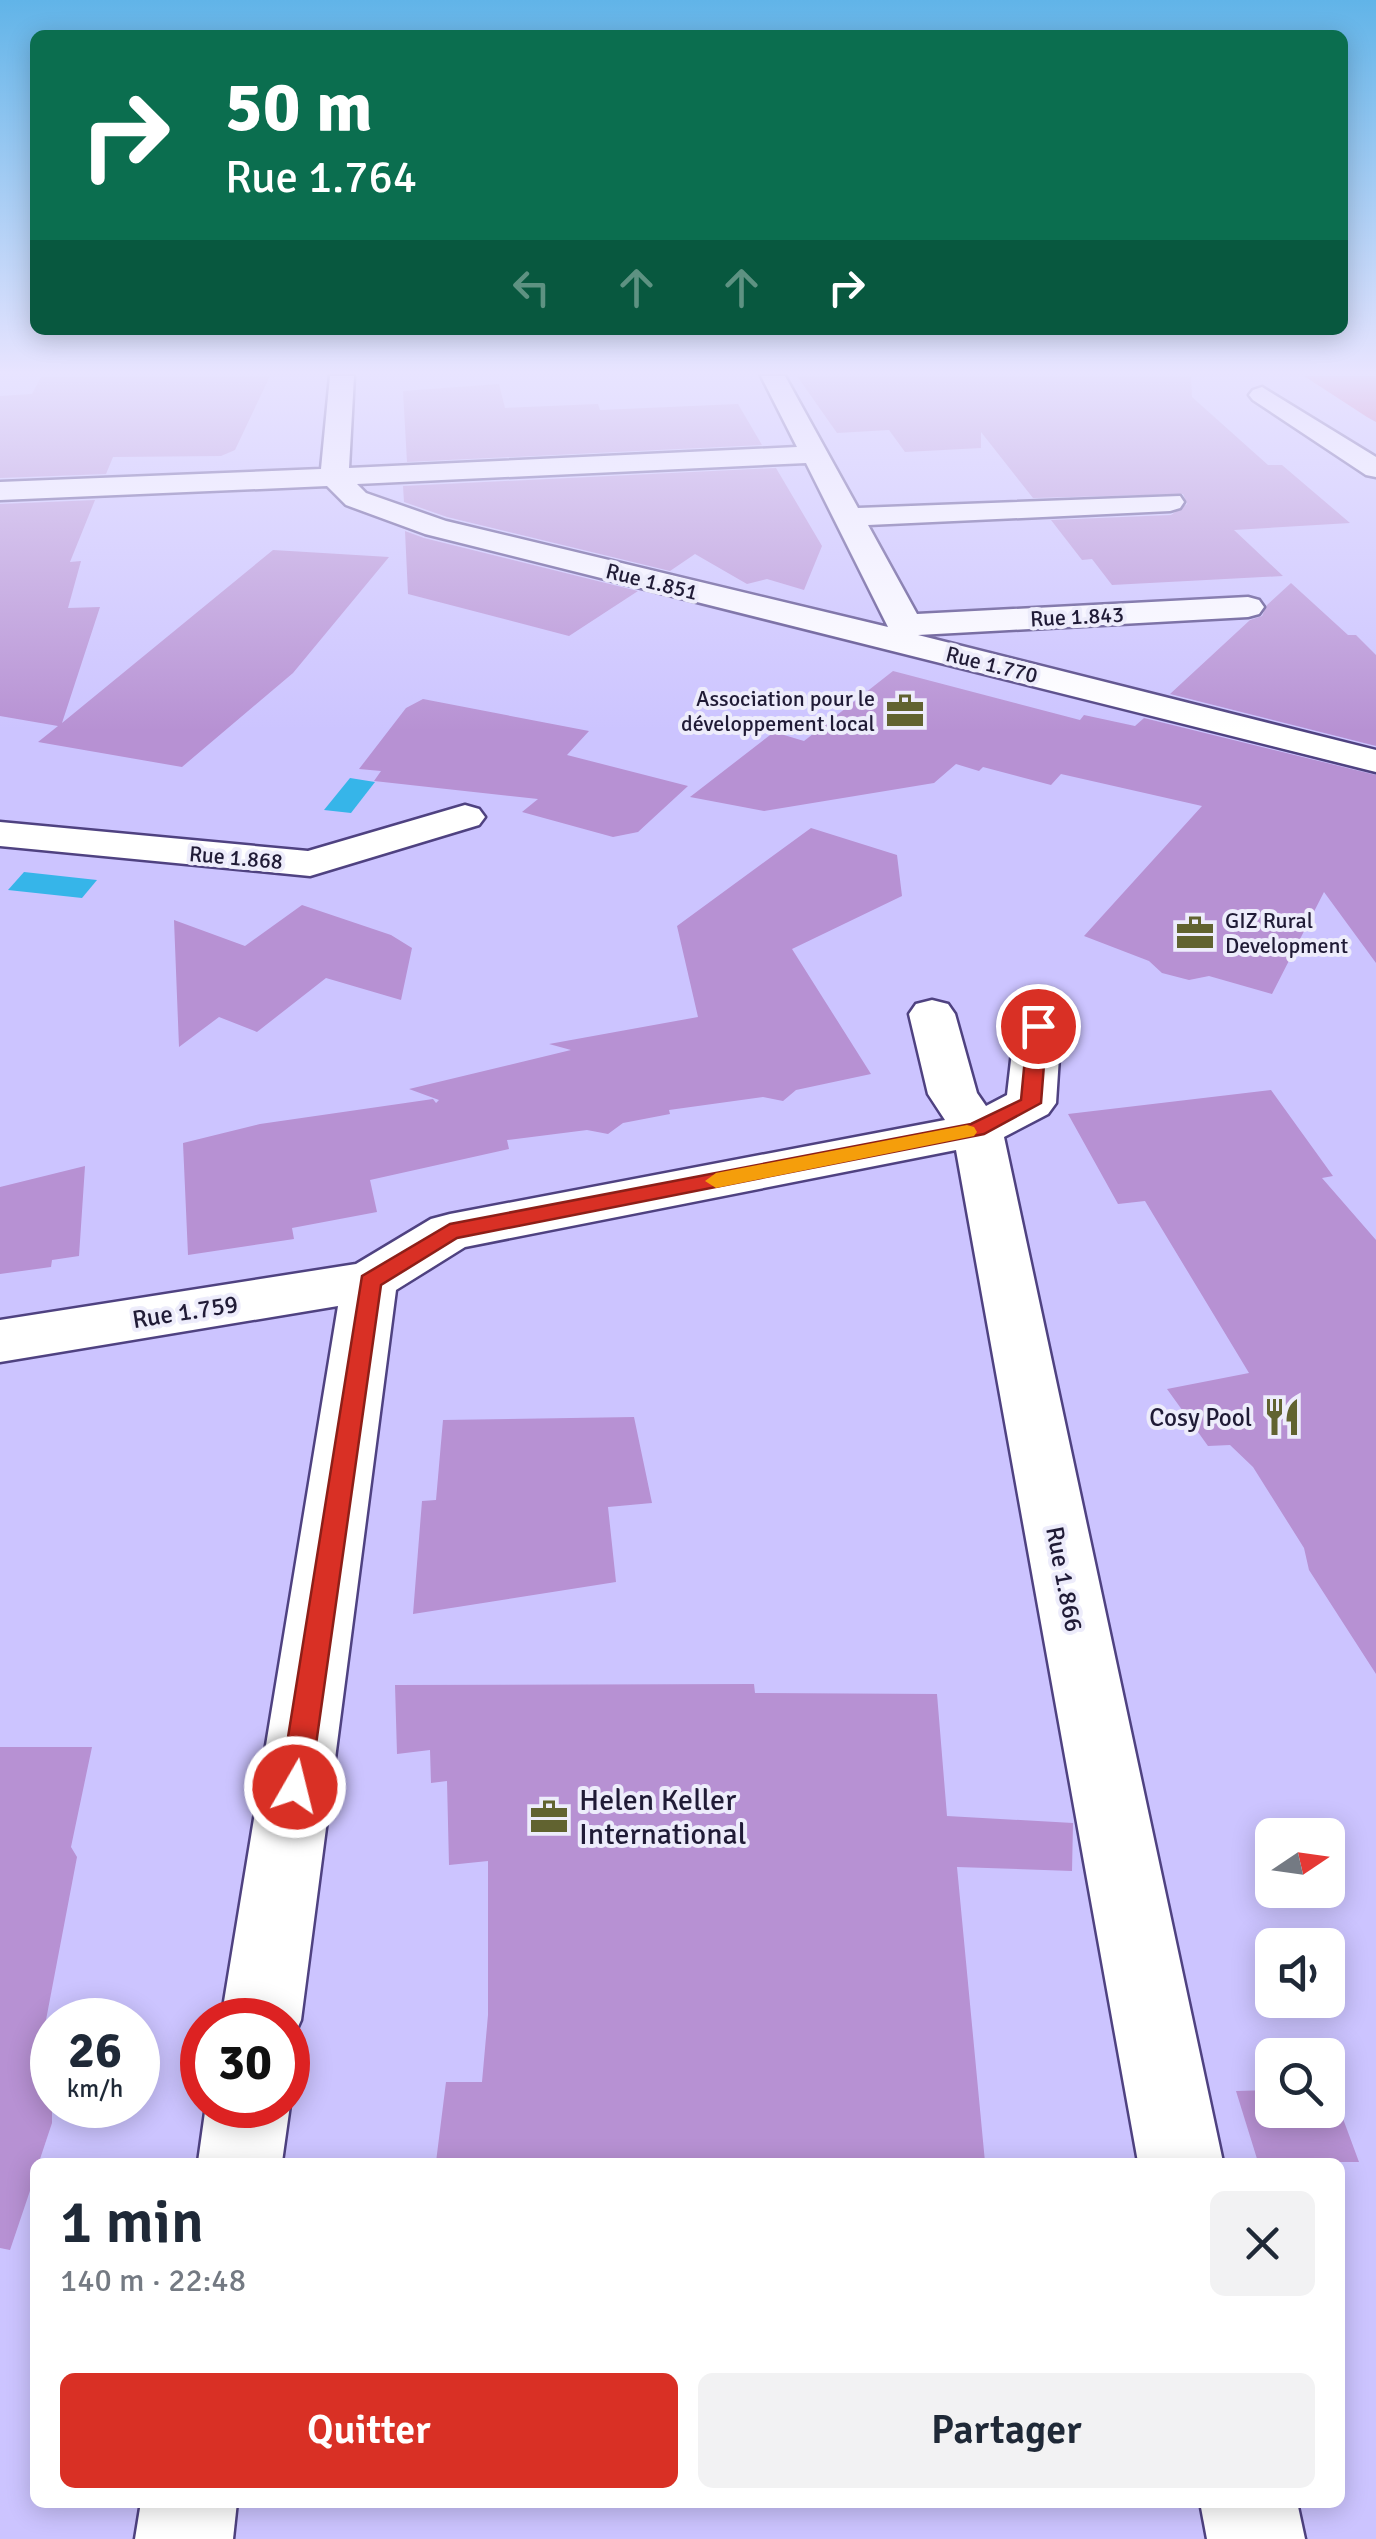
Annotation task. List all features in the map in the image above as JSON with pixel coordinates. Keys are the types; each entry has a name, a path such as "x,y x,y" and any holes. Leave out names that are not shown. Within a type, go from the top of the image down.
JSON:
{"street":[{"name":"Rue 1.851","path":"351,494 436,528 902,632"},
{"path":"836,494 902,632"},
{"path":"848,517 1170,502"},
{"name":"Rue 1.843","path":"902,632 1248,607"},
{"name":"Rue 1.770","path":"902,632 1376,761"},
{"name":"Rue 1.868","path":"0,834 310,864 465,817"},
{"name":"Rue 1.866","path":"932,1014 952,1094 976,1130 1180,2158"},
{"path":"264,1998 370,1281 450,1232 976,1130 1030,1103 1038,1026"},
{"name":"Rue 1.759","path":"0,1340 370,1281"},
{"path":"241,2158 245,2128"},
{"path":"184,2539 188,2508"},
{"path":"1249,2508 1256,2539"}],"water":[{"path":"350,778 375,782 351,813 324,810"},
{"path":"24,872 97,880 82,898 8,890"}],"building":[{"path":"404,494 792,494 822,546 804,590 767,579 747,584 695,554 670,571 447,517 404,502"},
{"path":"1030,494 1165,494 1033,498"},
{"path":"1183,494 1317,494 1350,523 1234,530 1283,576 1112,585 1092,559 1082,560 1051,520 1171,515 1187,504"},
{"path":"95,500 70,562 81,561 68,608 100,607 62,723 273,550 389,557 293,673 182,767 38,742 58,726 0,716 0,504"},
{"path":"405,531 638,591 569,636 408,594"},
{"path":"1291,583 1376,655 1376,746 1170,694 1250,620 1262,616 1267,605"},
{"path":"893,671 1080,720 1084,715 1135,726 1144,718 1376,775 1376,963 1324,892 1272,994 1209,976 1189,980 1162,973 1149,961 1084,936 1202,806 1061,774 1051,785 956,764 934,783 764,811 690,797 774,732 804,741"},
{"path":"423,699 589,731 567,755 688,786 638,832 613,837 522,812 538,799 374,781 381,771 359,769 406,708"},
{"path":"811,828 897,855 902,896 792,949 871,1074 796,1090 783,1101 763,1097 669,1110 670,1114 623,1123 608,1134 587,1130 507,1140 509,1149 370,1180 377,1212 292,1228 294,1239 188,1255 183,1143 260,1124 433,1099 436,1103 439,1100 409,1089 571,1050 549,1044 698,1017 677,926"},
{"path":"302,905 391,935 412,948 401,1000 326,978 257,1032 219,1017 179,1047 174,920 245,946"},
{"path":"1271,1090 1333,1176 1322,1178 1376,1240 1376,1674 1309,1570 1304,1548 1253,1467 1230,1445 1208,1446 1167,1389 1249,1373 1145,1201 1118,1204 1068,1114"},
{"path":"85,1166 79,1256 52,1260 51,1267 0,1274 0,1187"},
{"path":"634,1417 652,1503 608,1507 616,1582 413,1614 422,1501 436,1500 443,1420"},
{"path":"754,1684 755,1693 937,1694 947,1816 1073,1823 1072,1871 957,1867 985,2158 436,2158 446,2082 482,2082 488,2015 488,1861 449,1865 447,1781 431,1783 430,1750 397,1754 395,1685"},
{"path":"0,1747 92,1747 71,1847 77,1857 50,1998 30,1998 30,2128 50,2128 40,2158 30,2158 30,2191 10,2250 0,2248"},
{"path":"1255,2090 1255,2128 1345,2128 1345,2124 1359,2162 1345,2162 1345,2158 1257,2158 1236,2091"}],"slow traffic":[{"path":"716,1181 967,1132"}],"place":[{"name":"Association pour le développement local","path":"905,711"},
{"name":"GIZ Rural Development","path":"1195,933"},
{"name":"Cosy Pool","path":"1282,1417"},
{"name":"Helen Keller International","path":"549,1817"}],"route":[{"path":"295,1787 370,1281 450,1232 976,1130 1030,1103 1038,1026"}]}
